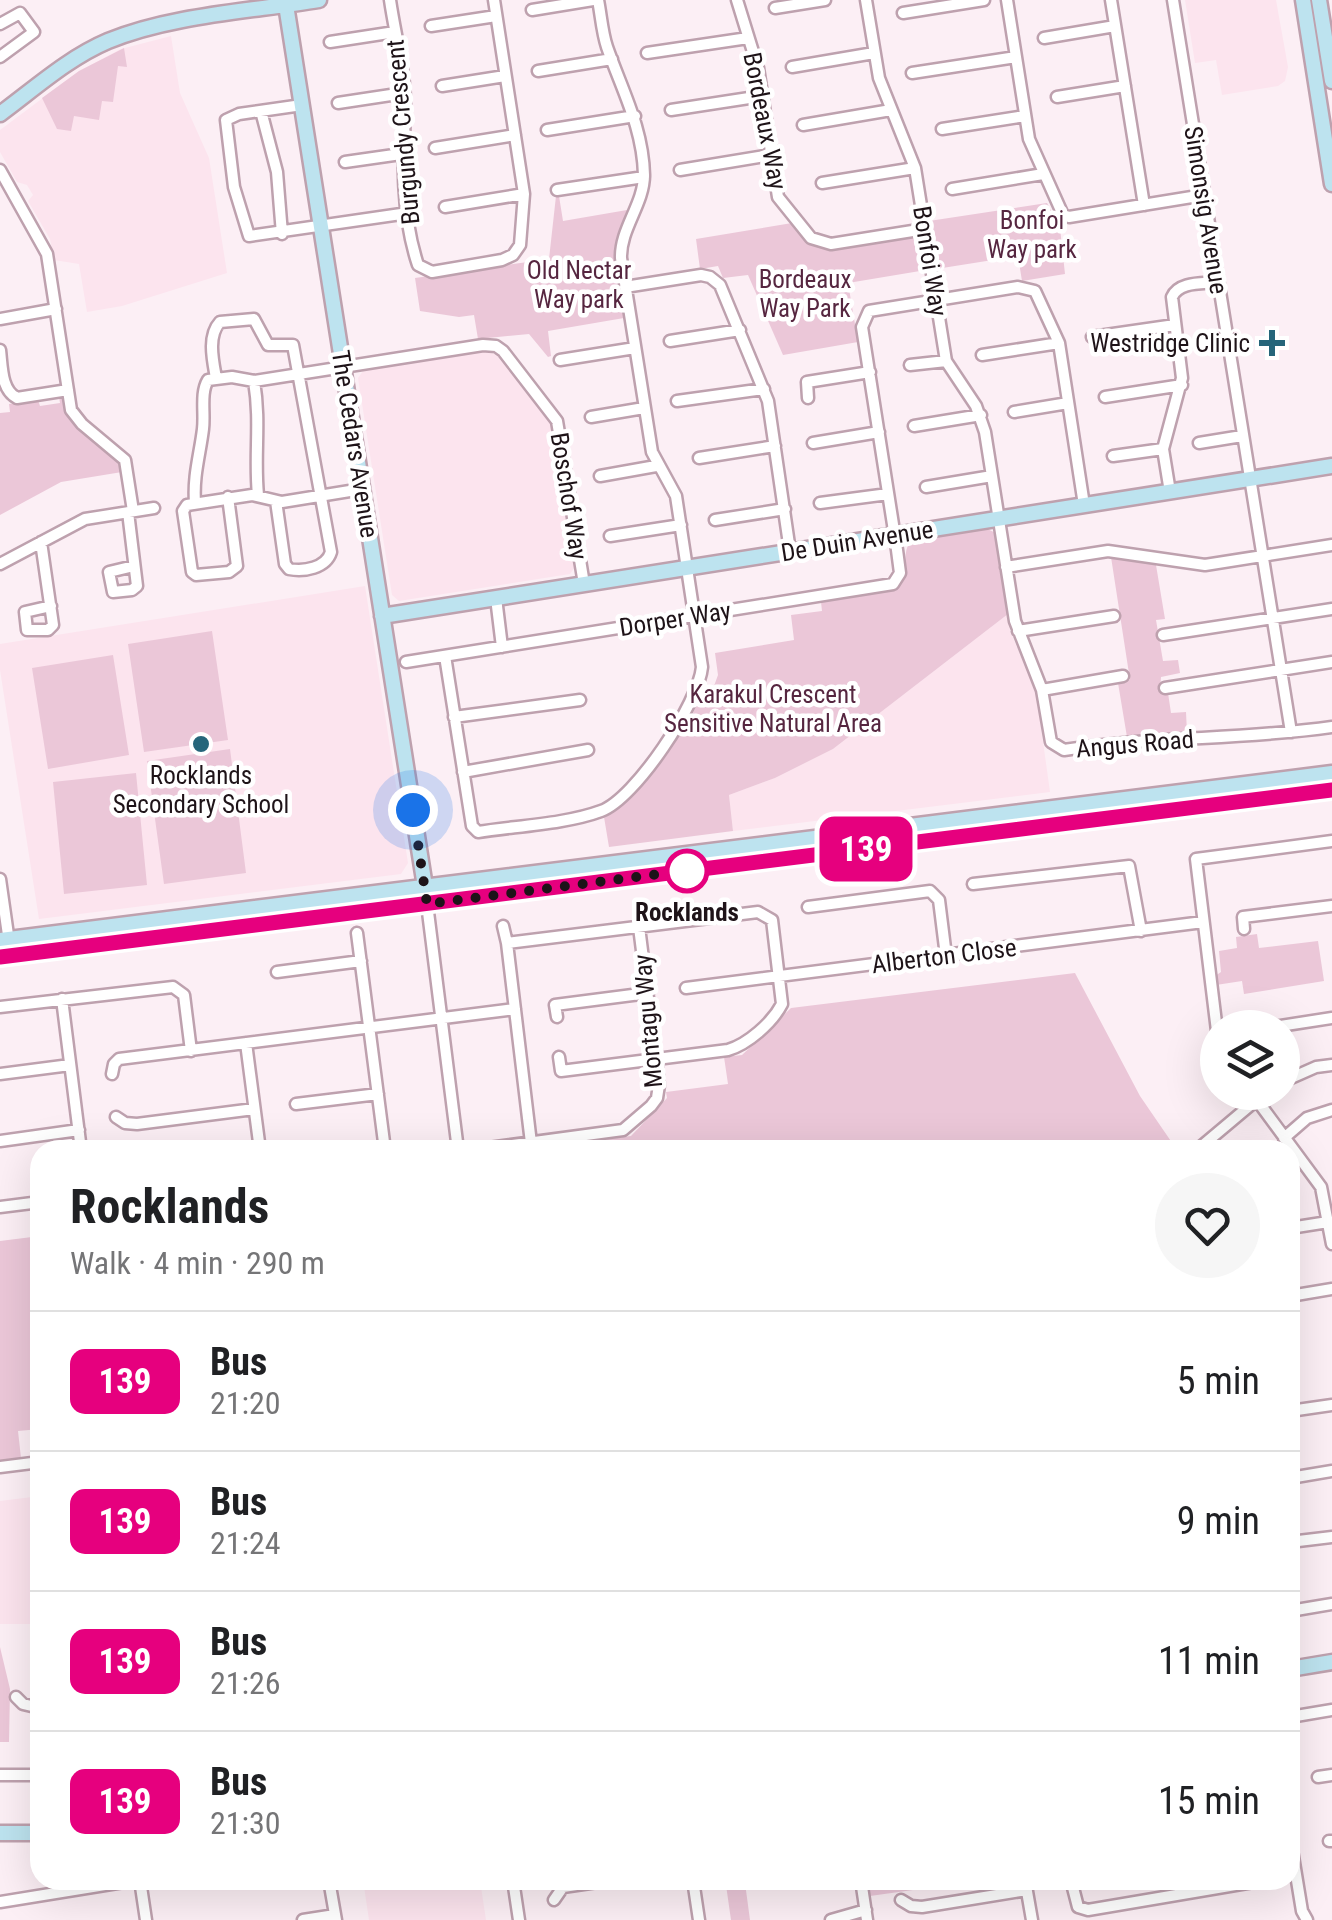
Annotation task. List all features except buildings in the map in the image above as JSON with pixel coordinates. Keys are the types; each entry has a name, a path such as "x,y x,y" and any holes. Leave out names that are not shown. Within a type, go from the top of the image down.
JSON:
{"main road":[{"path":"0,114 64,66 110,40 174,23 319,0"},
{"path":"1303,0 1332,184"},
{"path":"1320,0 1332,81"},
{"name":"The Cedars Avenue","path":"286,3 427,904"},
{"name":"De Duin Avenue","path":"382,616 1332,466"},
{"path":"5,940 1332,772"},
{"path":"6,956 1332,790"},
{"path":"1300,1667 1332,1662"},
{"path":"0,1832 30,1833"}],"street":[{"name":"Burgundy Crescent","path":"390,0 404,93 401,154 408,214 415,256 424,270 508,258 518,251 524,194 494,0"},
{"path":"445,656 463,772 474,830 478,832 604,810 628,792 694,698 702,668 681,525 672,487 656,466 625,287 621,248 644,176 635,116 604,38 596,0 532,10"},
{"name":"Bordeaux Way","path":"737,0 756,58 778,196 811,238 830,244 924,229"},
{"path":"775,8 825,0"},
{"name":"Bonfoi Way","path":"866,0 878,78 914,168 946,361 980,415 999,518"},
{"path":"903,13 984,0"},
{"path":"1007,0 1029,139 1059,209 1067,217 1204,195"},
{"path":"1111,0 1144,205"},
{"name":"Simonsig Avenue","path":"1173,0 1291,732"},
{"path":"0,24 20,12 34,32 0,56"},
{"path":"431,26 496,16"},
{"path":"1044,38 1115,26"},
{"path":"330,42 394,32"},
{"path":"647,54 748,38"},
{"path":"792,66 874,53"},
{"path":"912,73 1016,57"},
{"path":"538,71 612,59"},
{"path":"442,86 506,76"},
{"path":"1056,97 1125,86"},
{"path":"338,103 404,93"},
{"path":"671,110 762,96"},
{"path":"302,106 239,114 226,121 231,170 250,236 408,214"},
{"path":"803,125 891,110"},
{"path":"261,111 275,160 282,234"},
{"path":"547,130 635,116"},
{"path":"942,129 1025,116"},
{"path":"435,148 515,136"},
{"path":"345,162 401,154"},
{"path":"680,170 771,156"},
{"path":"822,183 914,168"},
{"path":"0,170 43,243 73,414 125,460 134,566"},
{"path":"952,189 1044,174"},
{"path":"558,190 644,176"},
{"path":"446,206 524,194"},
{"path":"625,287 710,276 720,285 764,389 790,552"},
{"path":"1170,492 1163,449 1182,385 1172,297 1176,289 1218,282"},
{"path":"894,535 862,327 866,315 1018,287 1035,291 1059,342 1084,505"},
{"path":"0,319 56,309"},
{"path":"196,502 194,475 203,431 204,387 208,380 216,378 212,356 214,330 220,322 250,319 258,322 268,345 292,344 330,552 322,566 295,570 285,564 276,501"},
{"path":"1092,338 1175,325"},
{"path":"670,341 740,330"},
{"path":"982,356 1059,342"},
{"name":"Boschof Way","path":"216,378 254,381 496,346 557,420 584,584"},
{"path":"560,360 635,348"},
{"path":"0,350 10,395 16,398 68,390"},
{"path":"910,366 946,361"},
{"path":"808,398 807,382 870,372"},
{"path":"254,381 259,421 255,465 258,496"},
{"path":"1105,397 1182,385"},
{"path":"677,401 764,389"},
{"path":"1014,412 1068,403"},
{"path":"591,417 644,408"},
{"path":"914,426 980,415"},
{"path":"813,443 879,432"},
{"path":"1198,444 1242,436"},
{"path":"699,458 775,446"},
{"path":"1113,456 1163,449"},
{"path":"600,476 656,466"},
{"path":"926,487 992,476"},
{"path":"228,497 238,561 229,572 202,576 192,572 183,511 186,505 228,497 258,496 276,501 362,489"},
{"path":"820,503 888,494"},
{"path":"0,564 85,519 154,508"},
{"path":"715,520 785,509"},
{"name":"Angus Road","path":"999,518 1018,631 1042,690 1051,742 1064,750 1332,726"},
{"path":"610,536 681,525"},
{"name":"Dorper Way","path":"406,662 893,584 900,574 894,535"},
{"path":"41,542 50,606"},
{"path":"1006,567 1108,551 1199,565 1332,545"},
{"path":"496,598 502,647"},
{"path":"1163,635 1332,609"},
{"path":"1018,631 1114,616"},
{"path":"1165,688 1332,662"},
{"path":"1042,690 1124,676"},
{"path":"454,717 580,700"},
{"path":"463,772 588,750"},
{"path":"1214,1010 1196,860 1332,841"},
{"path":"974,884 1129,866 1140,931"},
{"path":"0,880 6,956"},
{"path":"808,907 930,891 939,900 946,956"},
{"path":"427,904 457,1140"},
{"path":"1244,929 1243,917 1332,906"},
{"path":"507,943 762,913 773,924 780,1008 745,1043 728,1050 561,1071 559,1058"},
{"name":"Alberton Close","path":"686,988 1203,922"},
{"path":"503,926 531,1140"},
{"name":"Montagu Way","path":"554,1140 629,1127 657,1098 659,1085 639,927"},
{"path":"358,934 384,1140"},
{"path":"278,972 361,962"},
{"path":"0,1007 168,986 178,988 184,994 192,1051"},
{"path":"557,1018 555,1005 648,993"},
{"path":"62,999 80,1140"},
{"path":"112,1074 119,1059 515,1009"},
{"path":"1300,1023 1332,1018"},
{"path":"246,1044 258,1140"},
{"path":"0,1074 70,1065"},
{"path":"1300,1074 1332,1065"},
{"path":"296,1104 378,1094"},
{"path":"116,1116 125,1124 137,1124 254,1110"},
{"path":"1208,1140 1241,1110"},
{"path":"1267,1110 1284,1138 1307,1118 1332,1110"},
{"path":"0,1140 78,1130"},
{"path":"1300,1166 1322,1190 1332,1244"},
{"path":"0,1207 30,1203"},
{"path":"1300,1226 1328,1222"},
{"path":"1300,1294 1332,1289"},
{"path":"1300,1410 1332,1405"},
{"path":"0,1467 30,1463"},
{"path":"1300,1477 1332,1472"},
{"path":"1300,1541 1332,1537"},
{"path":"1300,1609 1332,1604"},
{"path":"16,1697 30,1706"},
{"path":"1300,1715 1332,1710"},
{"path":"0,1774 30,1775"},
{"path":"1318,1778 1332,1775"},
{"path":"49,1890 50,1894"},
{"path":"0,1902 75,1890"},
{"path":"140,1890 146,1920"},
{"path":"303,1920 335,1918 331,1890"},
{"path":"515,1890 519,1920"},
{"path":"554,1900 561,1890"},
{"path":"694,1890 699,1920"},
{"path":"831,1920 866,1915 863,1890"},
{"path":"901,1900 922,1907 1002,1890"},
{"path":"1027,1890 1032,1920"},
{"path":"1072,1890 1078,1907 1088,1910 1192,1890"},
{"path":"1297,1890 1308,1920"}],"shaded area":[{"path":"1185,0 1276,0 1288,67 1285,81 1278,86 1222,95 1216,60 1195,63"},
{"path":"171,36 180,93 209,158 227,273 122,306 87,312 79,264 54,260 50,239 28,201 33,195 27,185 17,182 0,152 0,130 79,71 121,49"},
{"path":"486,351 498,355 553,428 575,567 570,574 399,601 392,595 358,378 363,371"},
{"name":"Rocklands Secondary School","path":"365,586 408,863 401,874 39,919 0,670 0,644"},
{"path":"1008,614 1010,631 1036,691 1050,792 733,831 729,795 775,778 833,749"},
{"path":"30,1497 30,1624 0,1624 0,1501"},
{"path":"364,1890 482,1890 486,1920 369,1920"}],"green space":[{"path":"124,48 127,67 118,66 113,102 102,101 99,120 74,116 71,131 57,129 42,98 79,71"},
{"name":"Old Nectar Way park","path":"556,196 563,221 627,210 615,248 624,318 548,331 548,357 529,334 478,339 474,315 459,317 420,311 415,278 549,259"},
{"name":"Bonfoi Way park","path":"1047,203 1060,228 1065,274 1022,281 1018,256 936,269 929,221"},
{"name":"Bordeaux Way Park","path":"792,223 810,243 824,249 915,236 921,241 926,270 848,283 858,342 783,355 748,275 723,278 718,266 700,269 696,239"},
{"path":"59,397 64,399 71,421 119,461 122,472 61,482 0,515 0,413 10,412 9,404 38,400 40,406 60,403"},
{"name":"Karakul Crescent Sensitive Natural Area","path":"985,528 996,533 1008,614 833,749 775,778 729,795 733,831 609,847 604,817 636,791 700,698 710,697 718,675 715,653 794,640 791,615 822,611 821,602 891,591 898,586 911,540"},
{"path":"1111,557 1156,565 1165,619 1156,620 1163,661 1178,660 1180,673 1161,677 1160,691 1168,693 1171,713 1186,712 1187,733 1127,737 1118,683 1130,680"},
{"path":"212,631 228,740 144,752 128,644"},
{"path":"113,655 129,755 48,769 32,668"},
{"path":"230,749 246,873 164,884 147,761"},
{"path":"136,773 147,885 64,894 53,782"},
{"path":"1257,934 1259,948 1318,941 1324,981 1244,994 1242,981 1216,985 1215,976 1221,972 1219,951 1237,948 1236,937"},
{"path":"1075,973 1140,1096 1170,1140 600,1140 631,1136 667,1098 666,1092 728,1084 724,1057 742,1055 791,1008"},
{"path":"30,1237 30,1430 18,1431 21,1458 0,1461 0,1241"},
{"path":"0,1647 10,1689 9,1742 0,1742"},
{"path":"727,1890 746,1890 750,1920 731,1920"},
{"path":"869,1890 913,1890 870,1896"}],"bus line":[{"name":"139","path":"0,957 1332,790"}],"place":[{"name":"Westridge Clinic","path":"1272,343"},
{"name":"Rocklands Secondary School","path":"201,744"},
{"name":"Rocklands","path":"687,871"}],"route":[{"path":"413,810 427,904 691,870 687,871"}]}
